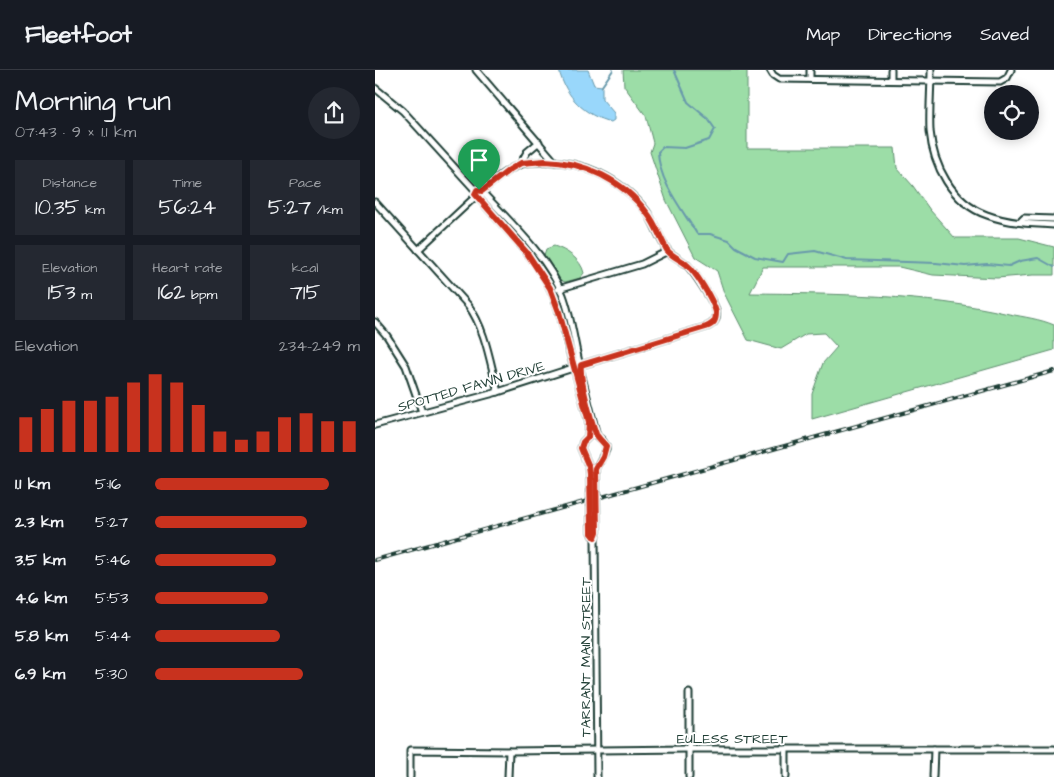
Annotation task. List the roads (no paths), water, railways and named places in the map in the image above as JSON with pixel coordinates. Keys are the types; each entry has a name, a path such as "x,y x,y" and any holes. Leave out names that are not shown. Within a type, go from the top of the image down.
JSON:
{"street":[{"path":"476,70 555,162"},
{"path":"770,70 773,76 779,79 1000,82 1007,78 1011,70"},
{"path":"810,70 810,79"},
{"path":"891,70 891,80"},
{"path":"931,70 931,138 937,161 951,188 973,208 985,215 1025,224 1054,225"},
{"path":"375,88 403,111 477,195 527,253 552,291 577,366 597,436 602,440 606,450 596,469 594,499"},
{"path":"521,163 527,152 539,142"},
{"path":"483,192 509,170 521,163 555,162 589,169 606,177 626,191 647,213 668,251 642,264 552,291"},
{"path":"417,250 477,195 479,190 509,220 553,275 566,306 587,414 588,437"},
{"path":"375,202 477,317 498,392"},
{"path":"1020,222 1024,218 1054,219"},
{"name":"SPOTTED FAWN DRIVE","path":"375,425 498,392 713,324 716,316 715,308 688,265 668,251"},
{"path":"375,322 407,366 422,412"},
{"path":"594,499 589,467 581,448 583,442 588,437 597,436"},
{"name":"TARRANT MAIN STREET","path":"594,499 591,532 595,537 597,777"},
{"path":"689,693 689,777"},
{"path":"786,777 787,749"},
{"path":"933,777 934,749"},
{"name":"EULESS STREET","path":"410,777 410,750 1054,749"},
{"path":"508,777 509,751"}],"water":[{"path":"559,70 588,70 594,85 602,86 602,99 614,113 614,120 611,122 602,119 577,104 566,88"}],"waterway":[{"path":"602,86 613,70"},
{"path":"674,70 688,102 708,119 715,129 709,140 685,148 663,147 658,152 659,163 667,185 697,234 710,234 729,240 736,247 755,257 783,262 788,254 815,251 847,260 936,263 965,266 987,264 1009,266 1020,261 1038,258 1054,267"}],"railway":[{"path":"375,560 1054,371"}]}
